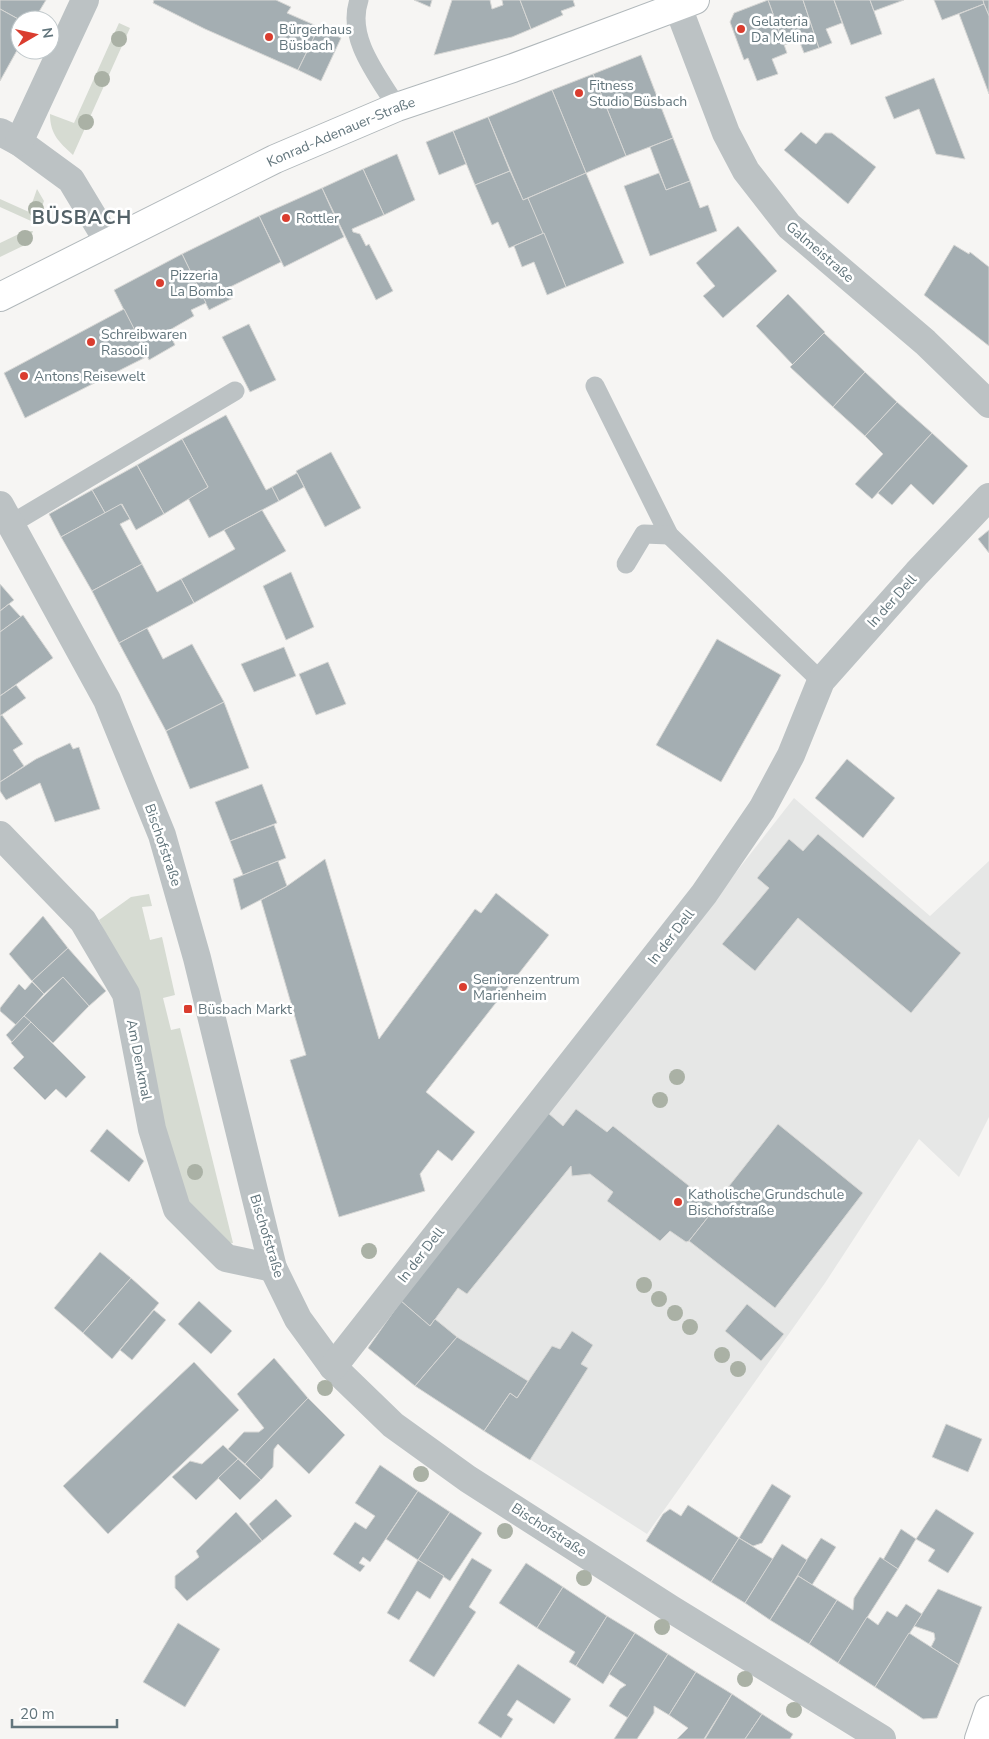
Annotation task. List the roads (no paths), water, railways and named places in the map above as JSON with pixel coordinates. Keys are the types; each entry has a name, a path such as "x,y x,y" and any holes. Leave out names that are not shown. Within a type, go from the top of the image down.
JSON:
{"street":[{"path":"85,0 9,137 71,180 109,243"},
{"name":"Konrad-Adenauer-Straße","path":"0,297 275,159 396,107 513,68 686,4"},
{"name":"Galmeistraße","path":"686,4 726,133 746,171 789,226 925,342 989,404"},
{"name":"In der Dell","path":"333,1367 704,894 762,809 790,755 821,681 917,573 989,497"},
{"name":"Bischofstraße","path":"6,514 107,700 162,835 197,958 273,1268 298,1319 333,1367 393,1425 468,1479 671,1609 882,1739"},
{"name":"Am Denkmal","path":"0,835 83,921 126,994 152,1129 177,1209 226,1258 273,1268"},
{"path":"979,1739 989,1710"}],"lane":[{"path":"359,0 356,9 358,41 396,107"},
{"path":"596,386 668,534 821,681"},
{"path":"6,514 235,391"},
{"path":"626,564 644,534 668,534"}],"place":[{"name":"Gelateria Da Melina","path":"741,29"},
{"name":"Bürgerhaus Büsbach","path":"269,37"},
{"name":"Fitness Studio Büsbach","path":"579,93"},
{"name":"Rottler","path":"286,218"},
{"name":"Pizzeria La Bomba","path":"160,283"},
{"name":"Schreibwaren Rasooli","path":"91,342"},
{"name":"Antons Reisewelt","path":"24,376"},
{"name":"Seniorenzentrum Marienheim","path":"463,987"},
{"name":"Büsbach Markt","path":"188,1009"},
{"name":"Katholische Grundschule Bischofstraße","path":"678,1202"}],"district":[{"name":"BÜSBACH","path":"82,218"}]}
